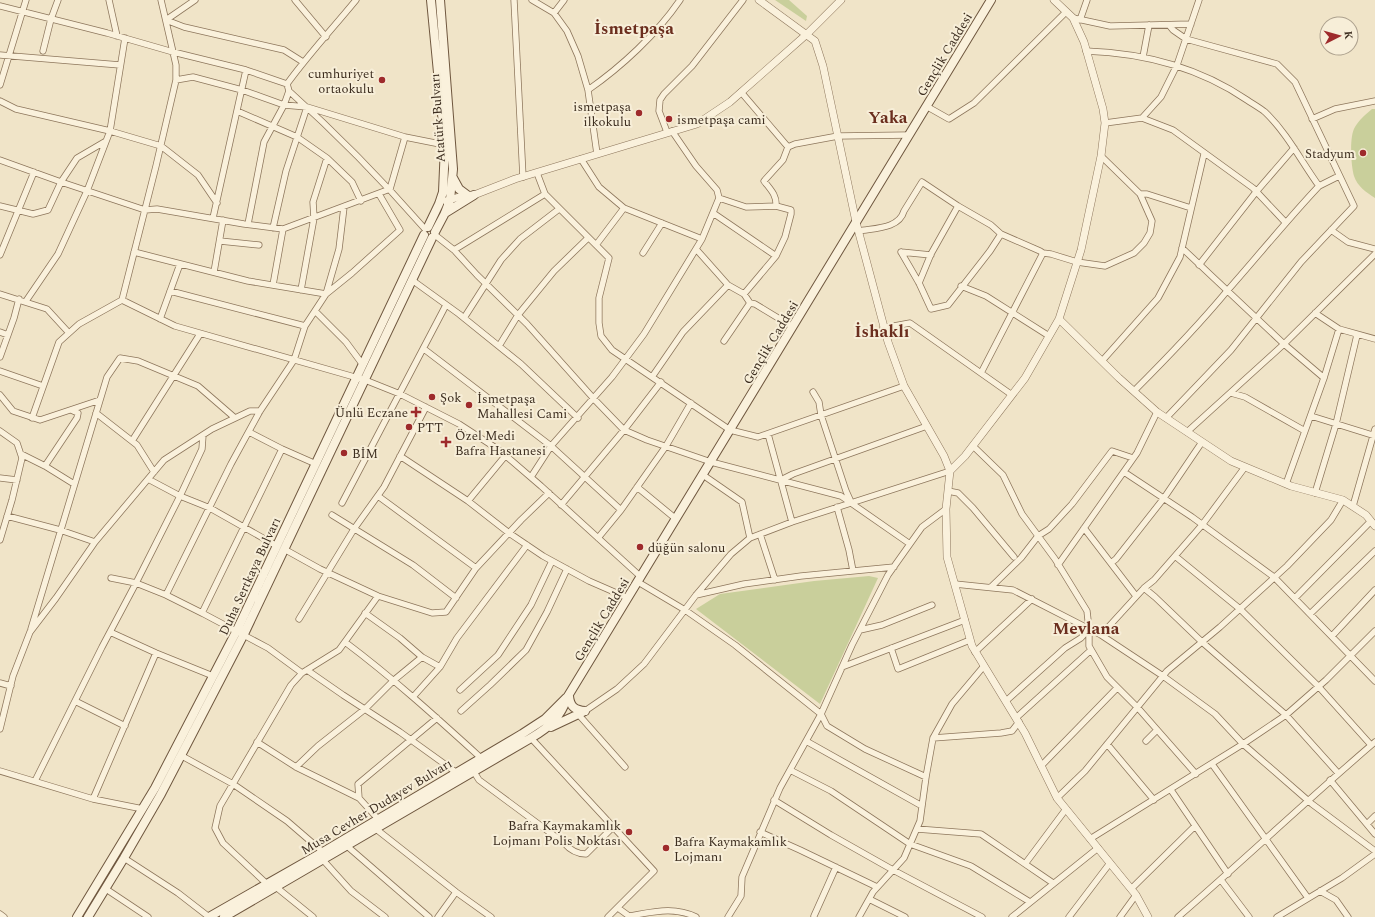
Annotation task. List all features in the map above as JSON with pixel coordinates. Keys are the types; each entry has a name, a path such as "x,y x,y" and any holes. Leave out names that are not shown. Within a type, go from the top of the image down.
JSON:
{"main road":[{"name":"Duha Sertkaya Bulvarı","path":"280,547 365,380 412,280 440,204 444,181 445,145 431,0"},
{"name":"Atatürk Bulvarı","path":"430,233 445,213 450,200 453,178 440,0"},
{"name":"Gençlik Caddesi","path":"568,696 991,0"},
{"path":"453,178 461,192 471,195"},
{"path":"445,213 471,195"},
{"name":"Duha Sertkaya Bulvarı","path":"89,917 182,756 241,632 316,464 363,364 430,233"},
{"name":"Duha Sertkaya Bulvarı","path":"77,917 155,788 213,676 241,632"},
{"path":"568,696 571,705 582,713"},
{"name":"Musa Cevher Dudayev Bulvarı","path":"224,917 276,887 378,819 529,730 552,712 568,696"},
{"name":"Musa Cevher Dudayev Bulvarı","path":"547,729 561,713 568,696"},
{"path":"552,712 582,713"},
{"name":"Musa Cevher Dudayev Bulvarı","path":"209,917 267,884 323,856 347,846 531,738 582,713"},
{"path":"115,854 124,858"}],"street":[{"path":"0,85 26,0"},
{"path":"44,51 51,19 58,0"},
{"path":"110,0 117,36"},
{"path":"32,418 59,342 79,324 122,300 176,80 176,65 162,0"},
{"path":"166,20 195,0"},
{"path":"294,0 326,37"},
{"path":"287,84 303,62 326,37 356,0"},
{"path":"514,0 523,177"},
{"path":"532,0 554,13 567,31 578,56 588,90 597,154"},
{"path":"554,13 564,0"},
{"path":"588,90 609,75 637,50 672,12 680,0"},
{"path":"531,477 551,446 594,399 644,334 702,239 719,198 717,190 696,166 670,132 659,111 660,100 692,66 743,0"},
{"path":"759,0 816,41 824,66 856,222 883,328 904,386 944,456 950,471 946,509 947,557 970,640 984,666 1026,733 1057,798 1136,895 1148,917"},
{"path":"440,204 537,172 696,124 730,102 806,34 841,0"},
{"path":"1054,0 1066,12 1076,19 1110,26 1191,24"},
{"path":"625,767 582,713 617,690 644,664 696,595 731,554 750,538 760,534 837,507 950,471 966,456 1025,378 1059,319 1081,250 1101,156 1105,123 1103,109 1076,19 1087,0"},
{"path":"1142,118 1161,96 1177,65 1199,0"},
{"path":"0,6 246,70 287,84"},
{"path":"926,106 949,119 974,103 1066,12"},
{"path":"166,20 184,27 284,50 303,62"},
{"path":"1143,57 1149,25"},
{"path":"1166,418 1231,350 1301,262 1354,206 1295,82 1277,64 1186,39 1173,30 1169,25"},
{"path":"26,301 58,254 87,191 106,141 110,130 125,38"},
{"path":"1086,51 1113,52 1177,65 1233,90 1264,112 1287,136 1319,186"},
{"path":"0,54 120,65"},
{"path":"213,218 246,70"},
{"path":"176,80 193,77 242,90 284,105 307,107 405,137 445,145"},
{"path":"287,84 289,91 322,120 390,189 430,233 454,250 518,316 624,430 711,462 841,496 910,544"},
{"path":"248,224 264,142 284,105 289,91"},
{"path":"741,92 788,147"},
{"path":"0,101 16,109 110,130 161,146 198,175 217,203"},
{"path":"1312,119 1335,109 1375,101"},
{"path":"273,228 286,171 307,107"},
{"path":"237,111 297,138 327,158 352,182 361,201"},
{"path":"1105,123 1142,118 1173,130 1256,192 1285,222"},
{"path":"776,206 774,194 764,181 766,177 783,160 788,147 795,144 838,136 909,135"},
{"path":"0,160 145,210 157,208 283,229 390,189 405,137"},
{"path":"0,206 33,214 48,210 61,182 77,158 106,141"},
{"path":"1199,265 1256,192 1294,148"},
{"path":"1102,361 1158,298 1180,257 1204,154"},
{"path":"859,231 892,225 902,216 922,182 958,206 991,225 1001,234 1043,253 1077,262 1105,266 1134,253 1144,243 1150,233 1152,221 1140,194 1101,156"},
{"path":"301,290 314,218 313,202 327,158"},
{"path":"581,159 599,187 624,208 702,239"},
{"path":"0,255 34,172"},
{"path":"537,172 545,194 609,258 599,298 599,323 601,336 612,350 730,430 758,438 904,386"},
{"path":"1134,391 1174,351 1227,292 1285,222 1319,186 1340,176"},
{"path":"166,595 231,464 260,411 294,360 305,326 326,294 400,230 379,194"},
{"path":"454,250 545,194"},
{"path":"1140,194 1147,194 1191,208"},
{"path":"719,198 746,207 776,206 791,210 785,237 776,256 744,294"},
{"path":"919,283 931,255 958,206"},
{"path":"326,294 339,248 344,207"},
{"path":"596,245 624,208"},
{"path":"464,318 501,260 520,239 559,209"},
{"path":"713,213 776,256"},
{"path":"214,272 223,220"},
{"path":"642,253 662,224"},
{"path":"272,285 283,229"},
{"path":"1331,230 1348,242 1375,249"},
{"path":"931,255 901,252 919,283 931,309 948,305 961,286 990,251 1001,234"},
{"path":"499,346 518,316 554,271 588,238"},
{"path":"220,241 259,245"},
{"path":"1182,248 1255,318 1324,378"},
{"path":"696,249 728,285 744,294 750,303 755,304 792,327"},
{"path":"134,252 248,281 326,294"},
{"path":"981,373 1043,253"},
{"path":"1187,432 1284,344 1375,254"},
{"path":"160,319 180,264"},
{"path":"412,280 464,318 521,364 578,418"},
{"path":"652,377 683,332 728,285"},
{"path":"961,286 986,296 1049,336"},
{"path":"170,291 305,326"},
{"path":"0,294 26,301 46,309 69,333"},
{"path":"0,357 19,299"},
{"path":"122,300 175,326 365,380 400,394 459,424 506,455 598,538 639,579 735,645 821,714 827,726 866,749 926,777"},
{"path":"724,341 750,303"},
{"path":"342,503 446,305"},
{"path":"315,311 346,342 363,364"},
{"path":"1315,313 1339,329 1375,339"},
{"path":"1059,319 1157,412 1231,461 1286,484 1343,500 1366,515 1373,524 1295,598"},
{"path":"883,328 910,323 1012,395"},
{"path":"1286,484 1324,378 1339,329"},
{"path":"0,332 8,335"},
{"path":"132,441 200,334"},
{"path":"1315,492 1336,424 1357,335"},
{"path":"424,349 551,446 621,510"},
{"path":"0,730 11,686 30,632 100,400 108,377 120,358 138,361 198,386 235,418"},
{"path":"0,371 44,386"},
{"path":"561,504 624,430 661,382"},
{"path":"813,392 819,402 821,415 851,503"},
{"path":"1231,393 1245,397 1305,431"},
{"path":"0,395 13,411 40,420 100,400"},
{"path":"598,538 621,510 666,446 691,403"},
{"path":"298,619 354,529 384,487 426,407"},
{"path":"46,466 77,418 78,413 71,410"},
{"path":"30,632 95,542 164,460 212,429 250,411 260,411"},
{"path":"1058,565 1124,472 1157,412"},
{"path":"96,414 137,445 154,472"},
{"path":"1310,416 1374,434 1353,506"},
{"path":"781,480 836,458 927,426"},
{"path":"0,431 16,443 22,458 0,540"},
{"path":"249,432 316,464"},
{"path":"768,434 792,522"},
{"path":"35,781 102,646 180,496 202,449 203,435"},
{"path":"1111,563 1116,559 1164,498 1202,442"},
{"path":"973,446 1003,475 1022,514 1058,565 1087,611 1089,646 1107,677 1138,708 1196,774"},
{"path":"202,613 282,449"},
{"path":"991,588 1021,558 1038,536 1049,528 1072,504 1112,451 1133,458"},
{"path":"21,454 46,466 74,484"},
{"path":"468,501 506,455"},
{"path":"400,456 468,501 509,533 552,561 589,581 628,598"},
{"path":"1101,635 1136,596 1154,580 1202,525 1245,467"},
{"path":"1124,472 1164,498 1274,577 1375,681"},
{"path":"703,475 742,502 750,538"},
{"path":"0,478 17,480"},
{"path":"148,479 180,496 210,508 244,528 327,572 378,596 432,613 446,612 476,568 549,493"},
{"path":"637,487 676,519"},
{"path":"948,491 958,493 973,508 1014,556"},
{"path":"378,496 476,568"},
{"path":"1057,798 1085,771 1167,671 1240,609 1274,577 1331,520 1343,500"},
{"path":"837,507 849,550 853,571"},
{"path":"728,917 741,896 742,877 774,800 821,714 842,667 888,575 922,527 946,509"},
{"path":"332,515 413,565 456,598"},
{"path":"7,516 60,530 95,542"},
{"path":"1084,528 1136,596"},
{"path":"760,534 775,580"},
{"path":"413,697 440,666 457,638 527,545"},
{"path":"1310,614 1375,551"},
{"path":"1175,556 1240,609 1318,686 1373,744 1330,780 1228,874 1178,917"},
{"path":"460,690 498,655 531,605 552,561"},
{"path":"696,595 744,584 894,567"},
{"path":"461,711 526,650 547,612 567,569"},
{"path":"110,578 136,583 166,595 241,632 365,709 457,773"},
{"path":"955,584 1013,590 1101,635 1163,676 1215,714 1244,744 1308,800 1375,850"},
{"path":"1144,588 1202,642 1286,715 1338,773"},
{"path":"1332,636 1375,590"},
{"path":"267,884 223,843 215,828 220,806 291,684 305,671 339,650 378,596"},
{"path":"976,652 1032,599"},
{"path":"860,630 882,624 932,605"},
{"path":"365,614 400,638 422,657 440,666"},
{"path":"842,667 965,620"},
{"path":"1006,701 1065,648 1081,638 1089,629"},
{"path":"1090,839 1244,744 1286,715 1375,631"},
{"path":"110,632 156,653 213,676"},
{"path":"891,648 898,669 970,640"},
{"path":"345,642 394,680 481,758"},
{"path":"933,738 1012,731 1018,720 1091,650"},
{"path":"93,799 156,653"},
{"path":"296,767 318,746 365,709 394,680 422,657"},
{"path":"860,917 869,899 877,888 904,858 917,829 920,821 933,738 952,704 984,666"},
{"path":"0,683 11,686"},
{"path":"1041,766 1117,688"},
{"path":"75,701 125,726"},
{"path":"359,798 358,784 437,718"},
{"path":"1146,741 1157,730"},
{"path":"531,738 654,871 608,917"},
{"path":"806,741 922,806"},
{"path":"257,742 296,767 359,798 378,819"},
{"path":"1108,744 1154,800"},
{"path":"182,756 233,784 288,821 323,856 351,891 385,917"},
{"path":"1212,764 1308,898"},
{"path":"0,770 93,799 143,808"},
{"path":"790,770 831,790 910,844 971,866 1030,902"},
{"path":"474,772 479,780 564,843 568,848 579,854 586,854 613,827"},
{"path":"1330,780 1375,834"},
{"path":"1171,790 1228,874"},
{"path":"774,800 831,835 893,870 982,917"},
{"path":"1025,864 1066,809"},
{"path":"1366,824 1375,816"},
{"path":"1131,889 1195,826"},
{"path":"376,829 456,892 491,917"},
{"path":"917,829 982,834 1053,883"},
{"path":"760,832 836,867 877,888"},
{"path":"347,846 430,917"},
{"path":"1012,917 1098,848"},
{"path":"1277,917 1342,878 1375,854"},
{"path":"124,858 178,894 209,917"},
{"path":"1069,917 1110,863"},
{"path":"814,916 836,867"},
{"path":"1221,880 1249,917"},
{"path":"276,887 312,917"},
{"path":"106,889 148,917"},
{"path":"1320,891 1336,900 1348,917"},
{"path":"438,917 456,892"},
{"path":"1120,917 1136,895"},
{"path":"869,899 905,917"},
{"path":"618,908 629,916 670,910 690,914 696,917"},
{"path":"0,914 4,917"}],"green space":[{"path":"775,0 789,0 807,16 806,21"},
{"name":"Stadyum","path":"1372,109 1375,109 1375,198 1363,189 1355,180 1351,158 1353,131"},
{"path":"869,576 878,578 820,704 696,609 720,594 814,581"}],"place":[{"name":"cumhuriyet ortaokulu","path":"382,80"},
{"name":"ismetpaşa ilkokulu","path":"639,113"},
{"name":"ismetpaşa cami","path":"669,119"},
{"name":"Stadyum","path":"1363,153"},
{"name":"Şok","path":"432,397"},
{"name":"İsmetpaşa Mahallesi Cami","path":"469,405"},
{"name":"Ünlü Eczane","path":"416,412"},
{"name":"PTT","path":"409,427"},
{"name":"Özel Medi Bafra Hastanesi","path":"446,442"},
{"name":"BİM","path":"344,453"},
{"name":"düğün salonu","path":"640,547"},
{"name":"Bafra Kaymakamlık Lojmanı Polis Noktası","path":"629,832"},
{"name":"Bafra Kaymakamlık Lojmanı","path":"666,848"}],"district":[{"name":"İsmetpaşa","path":"634,28"},
{"name":"Yaka","path":"888,117"},
{"name":"İshaklı","path":"882,331"},
{"name":"Mevlana","path":"1086,628"}]}
